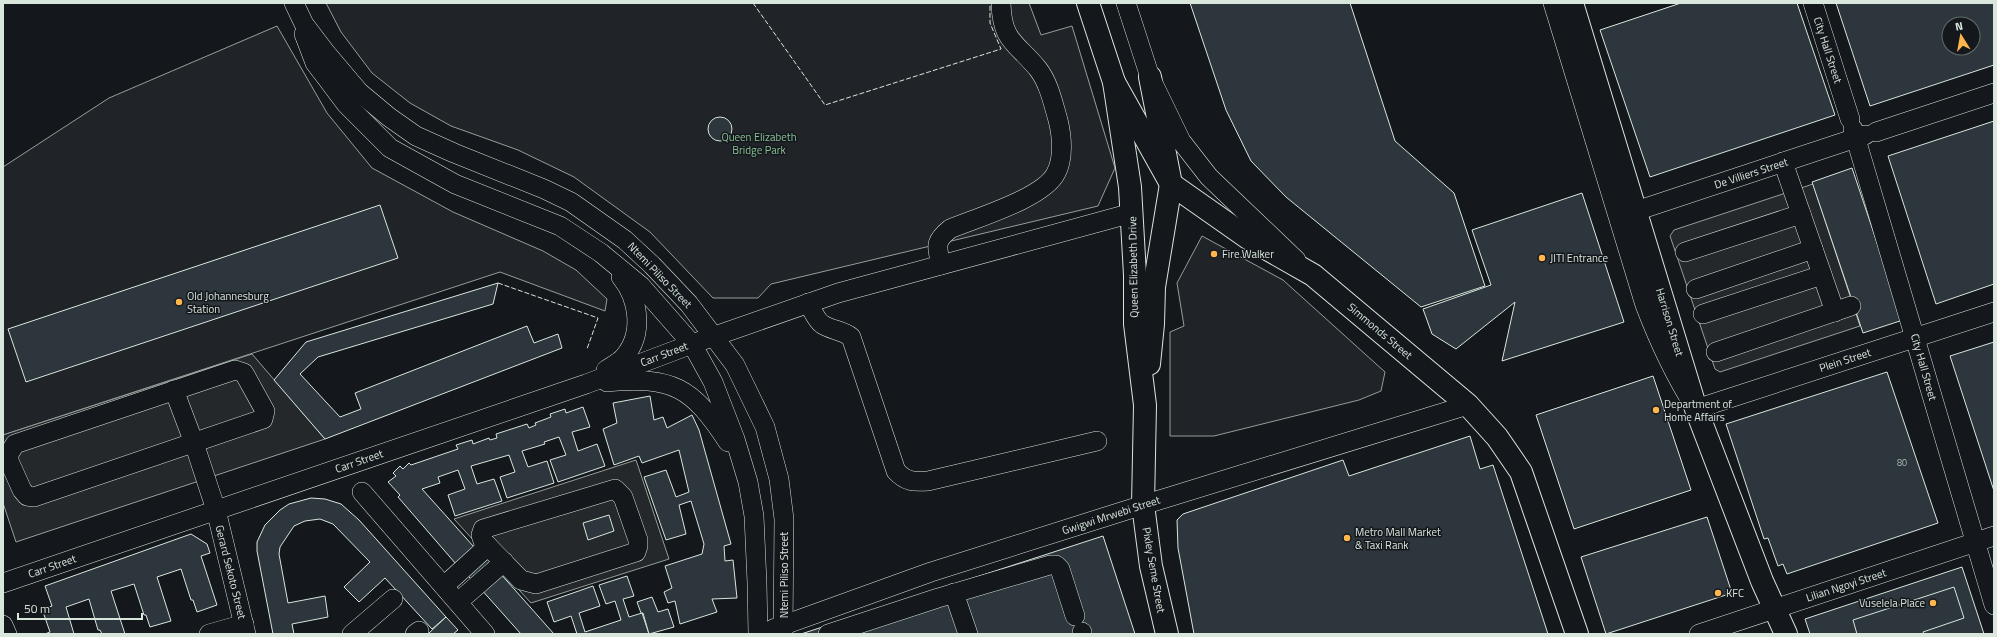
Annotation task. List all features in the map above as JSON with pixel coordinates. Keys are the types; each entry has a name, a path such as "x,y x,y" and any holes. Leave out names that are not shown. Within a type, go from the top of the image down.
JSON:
{"main road":[{"name":"Queen Elizabeth Drive","path":"1088,3 1114,82 1126,157 1132,213 1135,324 1144,406 1143,505"},
{"name":"Harrison Street","path":"1572,3 1696,409 1762,582 1786,634"},
{"path":"1144,406 1153,324 1154,287 1171,184 1150,77"},
{"name":"Simmonds Street","path":"1114,82 1171,184 1248,238 1313,276 1468,405 1496,437 1521,472 1578,634"},
{"name":"Pixley Seme Street","path":"1143,505 1151,566 1167,634"}],"street":[{"path":"294,3 304,23"},
{"path":"941,266 937,242 941,236 950,229 1018,202 1046,186 1056,174 1061,156 1060,129 1051,94 1039,70 1008,38 1004,30 1001,3"},
{"path":"1126,3 1150,77 1181,141 1200,167 1313,276"},
{"path":"1553,3 1645,305 1657,337 1676,379 1696,409"},
{"name":"City Hall Street","path":"1813,3 1860,131 1915,337 1974,543 1994,605"},
{"name":"Ntemi Piliso Street","path":"304,23 306,43 315,62 346,104 390,148 455,184 560,226 601,253 641,286 692,344 714,382 735,439 748,482 754,516 757,634"},
{"name":"Ntemi Piliso Street","path":"304,23 359,92 389,117 416,136 544,189 571,202 625,240 652,265 689,304 735,365 751,395 765,427 779,479 784,519 784,630"},
{"name":"De Villiers Street","path":"1636,211 1783,162 1860,131 1994,93"},
{"path":"1716,352 1843,309 1822,275 1783,162"},
{"name":"Carr Street","path":"3,583 586,384 692,344 838,292 941,266 1132,213"},
{"path":"1685,252 1801,214"},
{"path":"1696,289 1813,249"},
{"path":"586,384 624,358 632,345 636,330 634,300 627,284 601,253"},
{"path":"1703,314 1822,275"},
{"path":"808,303 821,324 842,331 851,337 896,471 902,478 913,482 928,481 1097,441"},
{"name":"Plein Street","path":"1696,409 1994,312"},
{"path":"234,370 244,373 266,411 263,419 194,443 34,497 27,496 22,490 9,461 9,454 15,444 234,370"},
{"path":"586,384 648,380 672,385 690,395 712,418 742,464"},
{"name":"Gerard Sekoto Street","path":"174,390 194,443 216,510 245,629"},
{"name":"Gwigwi Mrwebi Street","path":"757,634 784,630 931,572 1468,405"},
{"path":"615,489 623,497 638,540 636,552 536,584 521,580 488,546 483,541 481,535 483,529 615,489"},
{"path":"362,492 485,634"},
{"name":"Lilian Ngoyi Street","path":"1698,634 1994,536"},
{"path":"444,586 488,546"},
{"path":"458,602 504,562"},
{"path":"828,634 946,595 1050,565 1056,565 1060,569 1080,627"},
{"path":"931,572 968,634"},
{"path":"352,634 393,599"},
{"path":"3,625 7,634"},
{"path":"209,634 245,629"}],"green space":[{"name":"Queen Elizabeth Bridge Park","path":"326,3 1029,3 1041,35 1072,26 1115,168 1098,206 771,284 758,298 713,298 650,232 574,177 518,150 451,126 410,103 372,73 341,32"},
{"path":"277,26 327,113 372,168 453,212 543,251 576,270 607,299 605,311 500,272 3,435 3,167 109,98"},
{"path":"1202,236 1283,280 1385,372 1381,391 1359,400 1214,436 1170,436 1170,332 1184,326 1177,283"}],"shaded area":[{"path":"1813,184 1860,326 1720,372 1715,369 1670,236 1674,230"},
{"path":"252,354 325,439 16,542 3,503 3,435"},
{"path":"636,460 669,559 531,603 454,519"}],"building":[{"path":"1190,3 1350,3 1395,141 1454,193 1485,286 1421,307 1286,197 1251,161 1226,110"},
{"path":"1681,3 1797,3 1835,115 1650,177 1600,30"},
{"path":"1836,3 1994,3 1994,65 1870,106"},
{"path":"720,117 729,120 732,129 729,138 720,141 711,138 708,129 711,120"},
{"path":"1994,121 1994,284 1936,304 1888,156"},
{"path":"1852,168 1903,320 1863,333 1812,182"},
{"name":"JITI Entrance","path":"1582,193 1624,322 1502,361 1515,302 1456,349 1432,334 1423,309 1491,285 1472,230"},
{"name":"Old Johannesburg Station","path":"380,205 398,258 26,382 8,329"},
{"path":"498,283 493,304 318,357 300,374 340,417 361,409 355,393 527,326 534,343 558,334 562,348 325,439 274,380 306,342"},
{"path":"1994,342 1994,491 1950,356"},
{"path":"1887,372 1938,523 1787,574 1783,564 1778,566 1768,538 1764,539 1726,424"},
{"path":"1653,376 1691,490 1574,529 1536,415"},
{"path":"650,396 654,420 663,417 667,428 692,415 699,430 731,544 724,546 725,561 733,560 737,598 712,599 717,612 680,624 675,601 668,603 664,592 672,588 665,566 702,554 704,544 691,501 679,505 686,534 666,540 644,477 666,470 676,497 689,492 679,450 642,463 639,456 614,465 603,429 617,423 613,403"},
{"path":"583,407 590,427 572,432 578,451 597,444 605,466 558,482 550,460 566,455 559,437 544,442 545,444 522,451 528,467 547,461 554,483 507,498 500,477 515,472 509,455 471,466 477,484 494,479 502,501 455,516 448,495 465,489 458,470 438,477 440,483 422,489 474,547 456,564 398,497 400,495 388,482 396,476 393,473 400,466 403,469 409,463 411,465 458,449 456,445 472,440 473,444 489,438 490,440 497,438 496,434 527,424 529,428 536,425 535,423 551,417 550,414 565,409 566,413"},
{"name":"Metro Mall Market & Taxi Rank","path":"1470,436 1480,469 1493,465 1548,634 1194,634 1178,548 1177,520 1183,514 1343,460 1349,476"},
{"path":"311,498 325,499 341,504 359,520 446,617 432,629 385,578 359,602 344,587 370,562 333,524 320,519 305,521 294,526 280,547 279,554 288,603 325,596 328,617 292,624 294,634 273,634 257,551 257,542 265,525 280,510 289,504"},
{"path":"609,515 614,531 588,540 583,523"},
{"path":"1707,517 1732,593 1606,634 1581,557"},
{"path":"191,534 207,544 210,553 201,556 217,605 197,612 193,600 191,600 181,569 157,577 171,621 150,627 146,615 144,615 134,584 111,591 125,634 102,634 100,630 98,630 89,599 66,607 74,634 45,634 50,632 42,609 52,606 45,586"},
{"path":"1103,536 1135,634 801,634"},
{"path":"486,554 492,560 471,579 465,573"},
{"path":"1962,567 1984,634 1810,634 1805,619"},
{"path":"499,572 554,634 521,634 480,588"},
{"path":"627,576 634,596 623,599 629,617 642,613 649,634 577,634 571,616 554,622 547,602 593,586 600,606 579,613 585,632 621,620 615,601 606,604 599,585"},
{"name":"Vuselela Place","path":"1954,587 1964,618 1923,632 1924,634 1857,634 1853,620"},
{"path":"652,597 658,612 668,609 674,627 649,634 643,613 641,613 637,602"},
{"path":"446,617 458,630 453,634 429,633"}],"fence":[{"path":"753,3 825,105 1001,49 990,23 990,3"},
{"path":"498,283 598,318 587,349"}],"place":[{"name":"Fire Walker","path":"1214,254"},
{"name":"JITI Entrance","path":"1542,258"},
{"name":"Old Johannesburg Station","path":"179,302"},
{"name":"Department of Home Affairs","path":"1656,410"},
{"name":"Metro Mall Market & Taxi Rank","path":"1347,538"},
{"name":"KFC","path":"1718,593"},
{"name":"Vuselela Place","path":"1933,603"}]}
